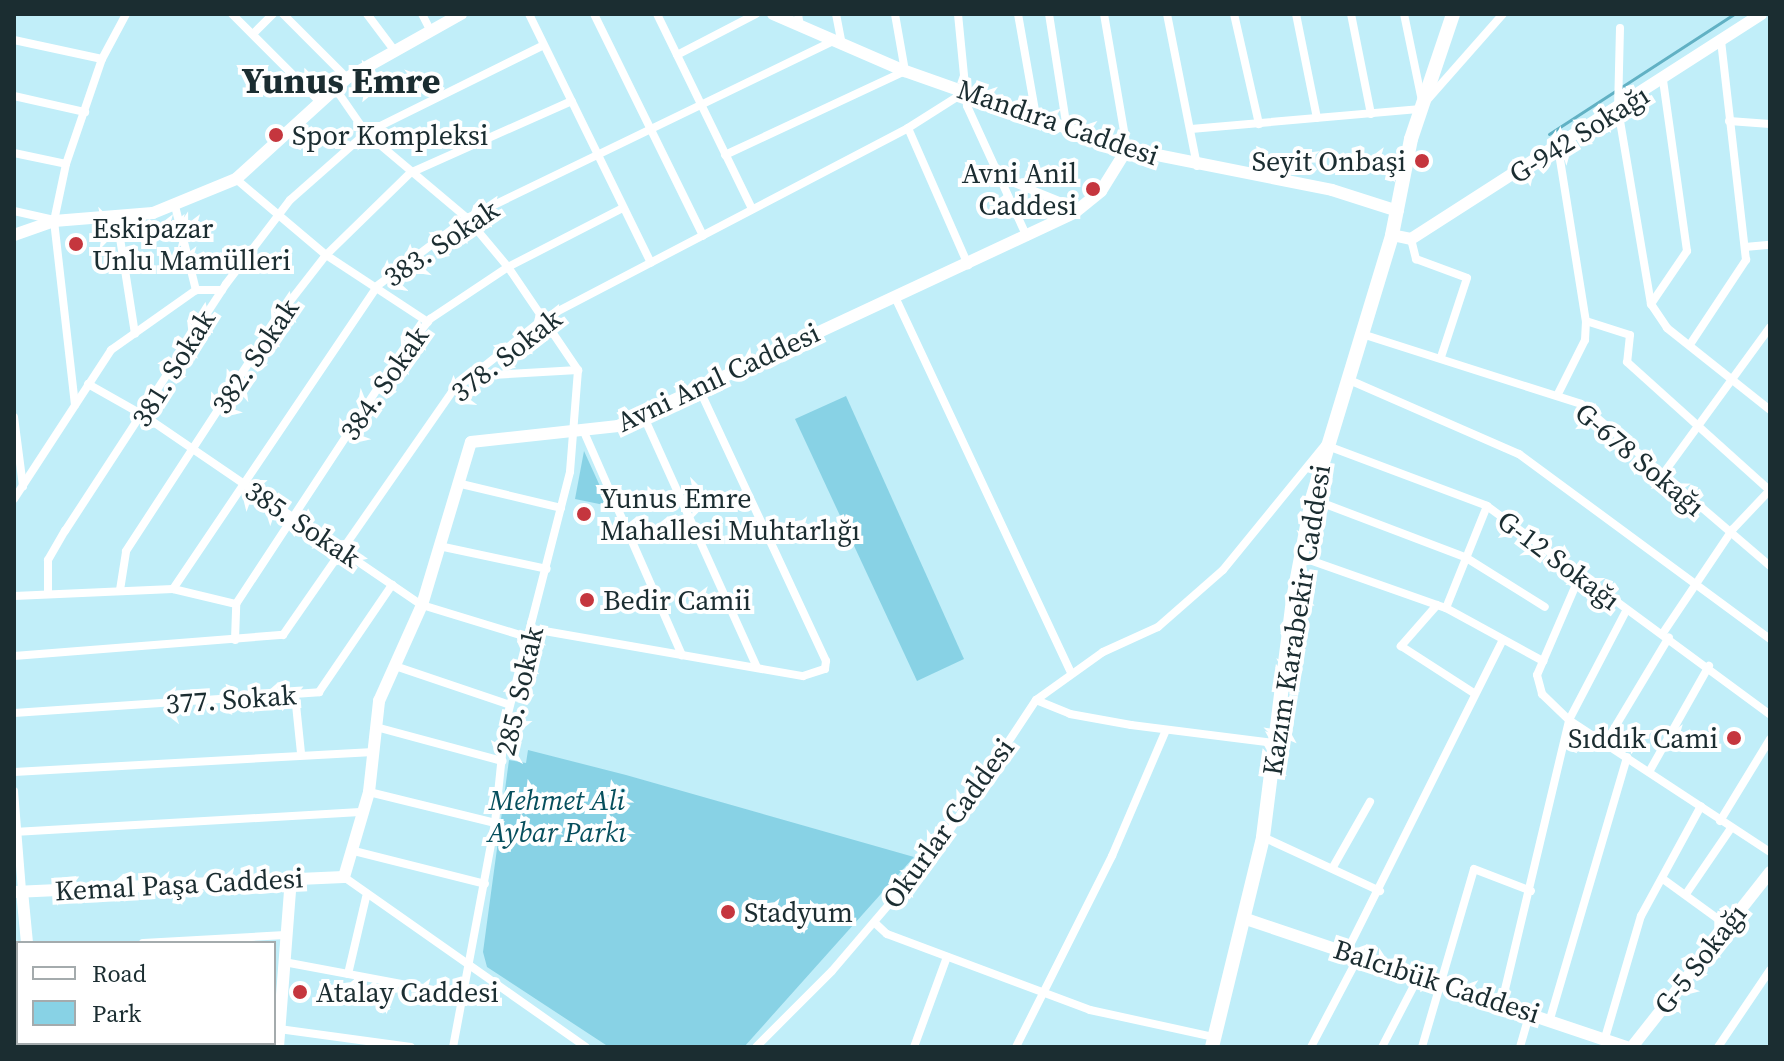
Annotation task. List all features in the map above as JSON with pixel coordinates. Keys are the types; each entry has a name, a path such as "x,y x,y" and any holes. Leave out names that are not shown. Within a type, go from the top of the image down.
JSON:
{"main road":[{"name":"Kazım Karabekir Caddesi","path":"1213,1042 1246,919 1263,837 1274,743 1312,499 1325,445 1392,235 1422,108 1449,18"}],"street":[{"path":"75,405 54,221 66,164 102,59 126,14"},
{"path":"232,14 320,102"},
{"path":"253,34 273,14"},
{"path":"283,14 347,78"},
{"path":"367,14 394,50"},
{"path":"422,14 430,30"},
{"path":"14,211 54,221 117,219 175,206 236,179 347,78 461,14"},
{"path":"529,14 542,46 651,263"},
{"path":"594,14 703,236"},
{"path":"657,14 752,209"},
{"path":"677,55 756,14"},
{"name":"Mandıra Caddesi","path":"773,14 799,20 837,43 905,71 969,89 1067,129 1127,149 1197,167 1332,190 1398,211"},
{"path":"836,14 837,43"},
{"path":"725,155 905,71 895,14"},
{"path":"958,14 969,89 967,106 1027,237"},
{"path":"1018,14 1036,116"},
{"path":"1049,14 1067,129"},
{"path":"1104,14 1127,149"},
{"path":"1167,14 1197,167"},
{"path":"1234,14 1259,124"},
{"path":"1296,14 1317,118"},
{"path":"1351,14 1371,114"},
{"path":"1404,14 1422,108"},
{"path":"1191,129 1422,108 1503,14"},
{"name":"G-942 Sokağı","path":"1411,239 1558,147 1618,105 1663,81 1761,14"},
{"path":"1620,28 1618,105 1651,304 1667,328 1691,343 1770,410"},
{"path":"14,40 102,59"},
{"path":"1691,343 1746,260 1721,42"},
{"name":"383. Sokak","path":"173,589 242,481 377,286 467,218 597,153 837,43"},
{"name":"381. Sokak","path":"48,594 48,560 222,290 280,215 344,147 366,133 542,46"},
{"path":"1651,304 1687,251 1663,81"},
{"path":"335,88 366,133 467,218 508,267 578,370 580,432 682,655"},
{"name":"378. Sokak","path":"14,656 283,635 452,392 543,319 908,128 969,89"},
{"path":"14,96 85,112"},
{"name":"382. Sokak","path":"120,590 126,551 284,309 326,255 410,173 572,101"},
{"path":"1729,121 1770,124"},
{"path":"908,128 968,265"},
{"path":"1558,147 1586,321 1585,340 1558,394"},
{"name":"Avni Anıl Caddesi","path":"344,877 369,792 379,701 422,605 455,483 471,442 580,432 618,426 643,415 968,265 1079,209 1101,191 1127,149"},
{"path":"14,153 66,164"},
{"path":"1001,178 1079,209"},
{"path":"236,179 326,255 428,322"},
{"path":"175,206 196,290"},
{"name":"384. Sokak","path":"236,604 293,516 428,322 508,267 623,208"},
{"path":"117,219 135,334"},
{"path":"14,235 54,221"},
{"path":"1392,235 1411,239 1416,259 1467,278 1441,357"},
{"path":"1745,247 1770,245"},
{"path":"14,499 111,350 196,290 222,290"},
{"path":"895,297 1071,672"},
{"path":"1586,321 1630,335 1627,362 1769,490 1729,535 1695,583 1606,742"},
{"path":"1663,474 1730,377 1770,327"},
{"name":"G-678 Sokağı","path":"1360,333 1558,394 1581,404 1729,535 1768,561"},
{"path":"473,376 578,370"},
{"path":"1347,378 1519,454 1770,639"},
{"name":"385. Sokak","path":"88,384 143,415 422,605 532,634 812,677 825,669 826,661 699,389"},
{"path":"643,415 757,668"},
{"path":"14,417 23,486"},
{"name":"285. Sokak","path":"453,1047 460,995 485,884 510,705 532,634 580,432"},
{"name":"Okurlar Caddesi","path":"756,1047 875,923 942,842 1036,700 1071,672 1158,627 1223,570 1325,445"},
{"name":"G-12 Sokağı","path":"1325,445 1487,506 1581,573 1626,611 1709,666 1770,715"},
{"path":"455,483 561,508"},
{"path":"1312,499 1465,557 1545,607"},
{"path":"1472,692 1401,646 1442,606 1487,506"},
{"path":"439,546 547,569"},
{"path":"1301,557 1442,606 1543,661"},
{"path":"1581,573 1537,675 1542,694 1569,720 1770,852"},
{"name":"377. Sokak","path":"14,713 319,692 392,585"},
{"path":"14,596 173,589 236,604 235,640"},
{"path":"1502,1002 1531,891 1569,720 1626,611"},
{"path":"1311,1047 1472,692 1502,641"},
{"path":"395,666 510,705"},
{"path":"1649,772 1709,666"},
{"path":"295,695 301,753"},
{"path":"1036,700 1070,714 1274,743"},
{"path":"376,727 502,761"},
{"path":"1016,1047 1112,856 1166,730"},
{"path":"1720,821 1770,739"},
{"path":"14,772 301,753 373,752"},
{"path":"1550,1019 1627,757"},
{"path":"14,791 18,891 27,941"},
{"path":"369,792 495,823"},
{"path":"1333,867 1370,802"},
{"path":"1611,1042 1641,916 1701,806"},
{"path":"15,832 364,812"},
{"path":"1686,894 1731,828"},
{"path":"1263,837 1380,891"},
{"path":"354,851 485,884"},
{"path":"1422,1047 1474,869 1531,891"},
{"name":"G-5 Sokağı","path":"1630,1047 1725,924 1770,872"},
{"path":"344,877 366,897 586,1047"},
{"name":"Kemal Paşa Caddesi","path":"18,891 344,877"},
{"path":"278,1047 277,994 284,962 291,878"},
{"path":"1663,879 1725,924"},
{"path":"348,974 366,897"},
{"name":"Balcıbük Caddesi","path":"1246,919 1630,1047"},
{"path":"875,923 887,934 1090,1010 1213,1042"},
{"path":"178,941 285,935"},
{"path":"914,1047 947,957"},
{"path":"284,962 460,995"},
{"path":"1382,1047 1419,976"},
{"path":"1718,1047 1768,977"},
{"path":"1520,1047 1530,1012"},
{"path":"279,1029 411,1047"}],"green space":[{"path":"846,396 964,659 917,681 795,419"},
{"path":"584,451 609,506 575,499"},
{"name":"Stadyum","path":"528,750 914,857 744,1047 609,1047 487,967 483,952 509,760 526,763"}],"waterway":[{"path":"1549,134 1734,14"}],"place":[{"name":"Spor Kompleksi","path":"276,135"},
{"name":"Seyit Onbaşi","path":"1422,161"},
{"name":"Avni Anil Caddesi","path":"1093,189"},
{"name":"Eskipazar Unlu Mamülleri","path":"76,244"},
{"name":"Yunus Emre Mahallesi Muhtarlığı","path":"584,514"},
{"name":"Bedir Camii","path":"587,600"},
{"name":"Sıddık Cami","path":"1734,738"},
{"name":"Stadyum","path":"728,912"},
{"name":"Atalay Caddesi","path":"300,992"}],"district":[{"name":"Yunus Emre","path":"341,81"}],"park label":[{"name":"Mehmet Ali Aybar Parkı","path":"557,816"}]}
